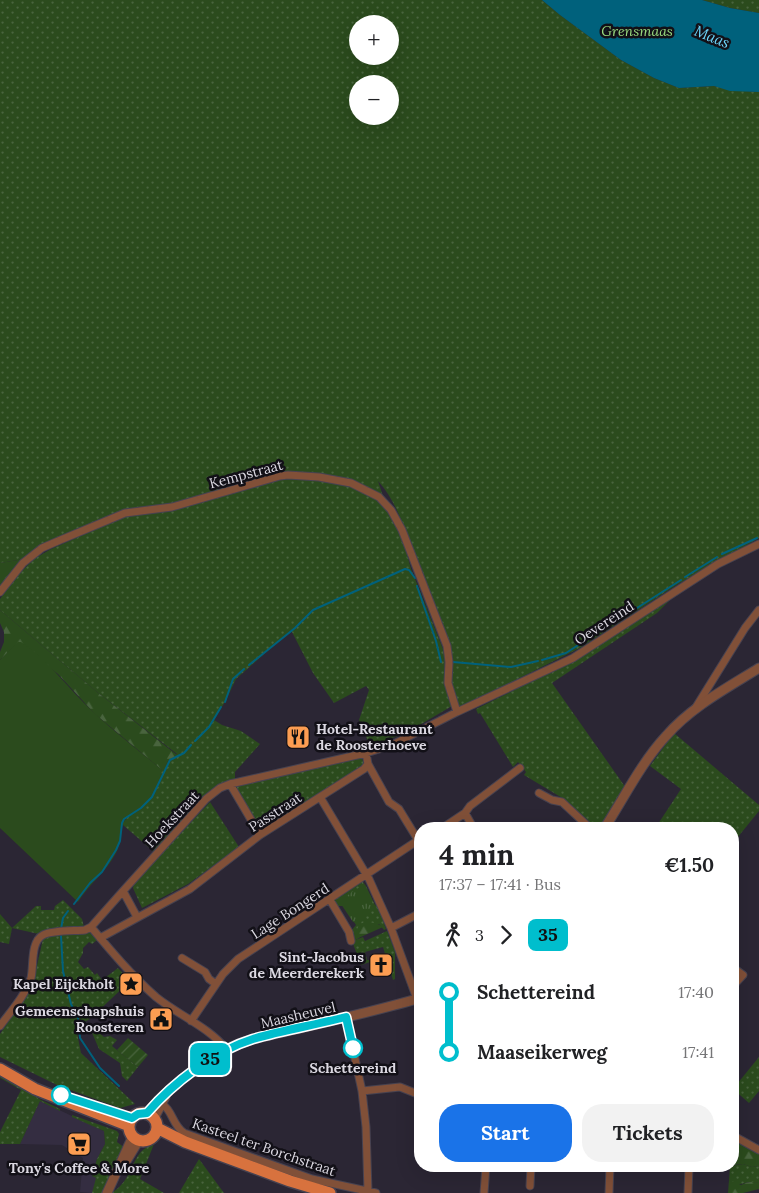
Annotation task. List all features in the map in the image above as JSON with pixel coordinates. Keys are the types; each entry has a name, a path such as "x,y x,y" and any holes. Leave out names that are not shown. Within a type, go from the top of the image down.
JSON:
{"main road":[{"path":"0,1069 18,1079 133,1130 148,1140 153,1124"},
{"path":"133,1130 138,1114 185,1142 290,1181 330,1193"}],"street":[{"name":"Kempstraat","path":"0,592 23,564 42,548 125,513 172,507 280,476 319,477 351,483 379,497 391,510 402,530 447,646 448,683 457,712"},
{"name":"Oevereind","path":"457,712 573,658 718,564 759,544"},
{"path":"693,712 745,628 759,610"},
{"path":"608,822 645,763 665,736 713,697 759,668"},
{"path":"414,832 399,808 389,802 368,764 366,753 392,745 457,712"},
{"name":"Hoekstraat","path":"91,927 206,799 220,788 230,784 366,753"},
{"name":"Passtraat","path":"100,938 190,889 260,835 368,764"},
{"path":"452,822 520,768"},
{"path":"230,784 260,835"},
{"path":"540,793 552,800 562,802 583,822"},
{"path":"320,797 366,875 391,928 414,988"},
{"path":"465,813 470,822"},
{"name":"Lage Bongerd","path":"191,1021 223,974 238,959 414,843"},
{"path":"123,892 137,917"},
{"path":"330,900 349,932 351,941"},
{"path":"391,928 414,916"},
{"path":"0,1026 24,995 33,968 34,951 39,938 44,934 85,930 91,927 125,966 155,996 216,1038 227,1050"},
{"path":"182,958 205,972 209,979 216,984"},
{"name":"Maasheuvel","path":"153,1124 163,1100 192,1071 227,1050 252,1040 414,999"},
{"path":"346,1017 362,1091 366,1127 368,1192"},
{"path":"362,1091 400,1087 414,1093"},
{"name":"Kasteel ter Borchstraat","path":"163,1100 179,1129 184,1133 312,1179 376,1193"},
{"path":"107,1193 116,1176 133,1130"},
{"path":"739,1139 759,1150"},
{"path":"484,1193 486,1172"},
{"path":"530,1186 531,1172"},
{"path":"609,1193 610,1172"},
{"path":"688,1193 689,1172"}],"shaded area":[{"path":"40,1101 104,1131 105,1144 97,1159 92,1176 97,1178 92,1193 80,1192 83,1158 62,1145 20,1144"}],"green space":[{"path":"0,0 542,0 621,60 654,78 679,88 714,86 730,90 759,92 759,538 678,584 578,649 463,706 458,706 450,678 451,649 399,516 385,489 378,481 384,499 373,491 287,472 272,474 180,502 137,508 24,559 0,563"},
{"path":"702,0 759,0 759,13 730,8"},
{"path":"289,476 344,483 365,491 387,508 401,533 411,569 443,649 445,659 444,680 452,706 406,733 370,746 359,720 369,690 366,686 334,703 313,673 291,630 236,679 214,720 222,725 241,731 260,744 235,772 235,779 210,791 153,851 123,823 168,761 177,754 97,692 0,610 0,599 16,577 34,559 51,549 129,515"},
{"path":"24,559 0,588 0,563"},
{"path":"678,592 657,613 552,683 626,788 603,822 590,822 564,799 524,775 526,772 518,762 513,767 476,709 577,659"},
{"path":"0,610 97,692 177,755 168,761 162,770 95,714 58,674 18,643 0,660 4,632 0,623"},
{"path":"18,642 21,642 38,655 93,712 162,770 155,793 140,810 125,819 116,853 78,902 0,828 0,660"},
{"path":"674,733 759,805 759,811 739,836 739,822 659,822 681,789 650,766"},
{"path":"358,758 362,759 364,764 273,824 260,829 236,790 237,786"},
{"path":"210,802 239,847 188,884 142,908 133,888 134,883"},
{"path":"362,881 375,905 378,906 386,929 384,930 379,924 355,940 363,937 365,941 387,931 395,952 395,979 393,980 383,947 365,952 367,960 370,960 370,962 361,965 352,941 351,931 356,925 343,906 336,906 333,901"},
{"path":"363,885 373,904 370,914 353,922 339,901"},
{"path":"63,900 82,919 84,927 39,934 12,928 36,906 41,906 41,910 54,910 55,906"},
{"path":"0,914 12,928 9,944 0,942"},
{"path":"364,922 374,923 383,927 354,940 358,928"},
{"path":"90,933 97,940 92,944 89,942 83,948 83,953 78,962 84,969 88,967 95,975 97,973 102,980 118,968 130,981 91,1018 76,1028 81,1053 135,1104 120,1108 57,1085 0,1057 0,1034 27,995 36,970 43,939 49,936"},
{"path":"90,1028 94,1028 104,1037 110,1036 117,1040 112,1046 138,1067 127,1081 122,1076 120,1063 99,1049"},
{"path":"128,1038 148,1055 138,1067 117,1050"},
{"path":"759,1057 759,1091 749,1103 739,1094 739,1082"},
{"path":"0,1074 41,1100 60,1109 60,1111 40,1101 20,1144 0,1144 0,1132 21,1090 0,1078"},
{"path":"72,1115 117,1131 119,1134 117,1142 125,1148 103,1193 92,1193 96,1178 92,1176 97,1159 105,1144 104,1131 72,1117"},
{"path":"739,1142 759,1154 759,1166 752,1167 739,1164"},
{"path":"154,1144 140,1179 164,1193 112,1193 125,1180 142,1151"},
{"path":"199,1159 224,1193 179,1193"},
{"path":"739,1165 759,1166 759,1183 749,1182 737,1185 729,1180 730,1172 739,1172"},
{"path":"729,1180 741,1185 750,1182 759,1183 759,1189 743,1193 728,1193"}],"water":[{"name":"Grensmaas","path":"542,0 702,0 730,8 759,13 759,92 730,91 714,86 679,88 654,78 621,60"}],"waterway":[{"path":"722,554 757,538"},
{"path":"685,577 717,557"},
{"path":"249,665 295,628 313,610 405,569 409,570 415,578"},
{"path":"637,608 681,580"},
{"path":"417,586 436,641 441,662"},
{"path":"542,660 566,653 632,610"},
{"path":"453,662 511,667 538,661"},
{"path":"225,702 233,679 244,669"},
{"path":"195,741 209,727 221,707"},
{"path":"74,904 90,883 102,872 116,850 120,841 124,819 141,808 152,797 170,760 184,753 191,745"},
{"path":"61,929 63,918 68,911"},
{"path":"61,936 63,971 71,1004 78,1018 80,1038 100,1068 119,1086"}],"bus line":[{"name":"35","path":"61,1095 132,1118 138,1114 147,1113 183,1079 221,1052 252,1040 346,1017 353,1048"}],"place":[{"name":"Hotel-Restaurant de Roosterhoeve","path":"298,737"},
{"name":"Sint-Jacobus de Meerderekerk","path":"381,965"},
{"name":"Kapel Eijckholt","path":"131,984"},
{"name":"Gemeenschapshuis Roosteren","path":"161,1019"},
{"name":"Schettereind","path":"353,1048"},
{"name":"Tony's Coffee & More","path":"79,1144"}],"water label":[{"name":"Maas","path":"712,37"}]}
